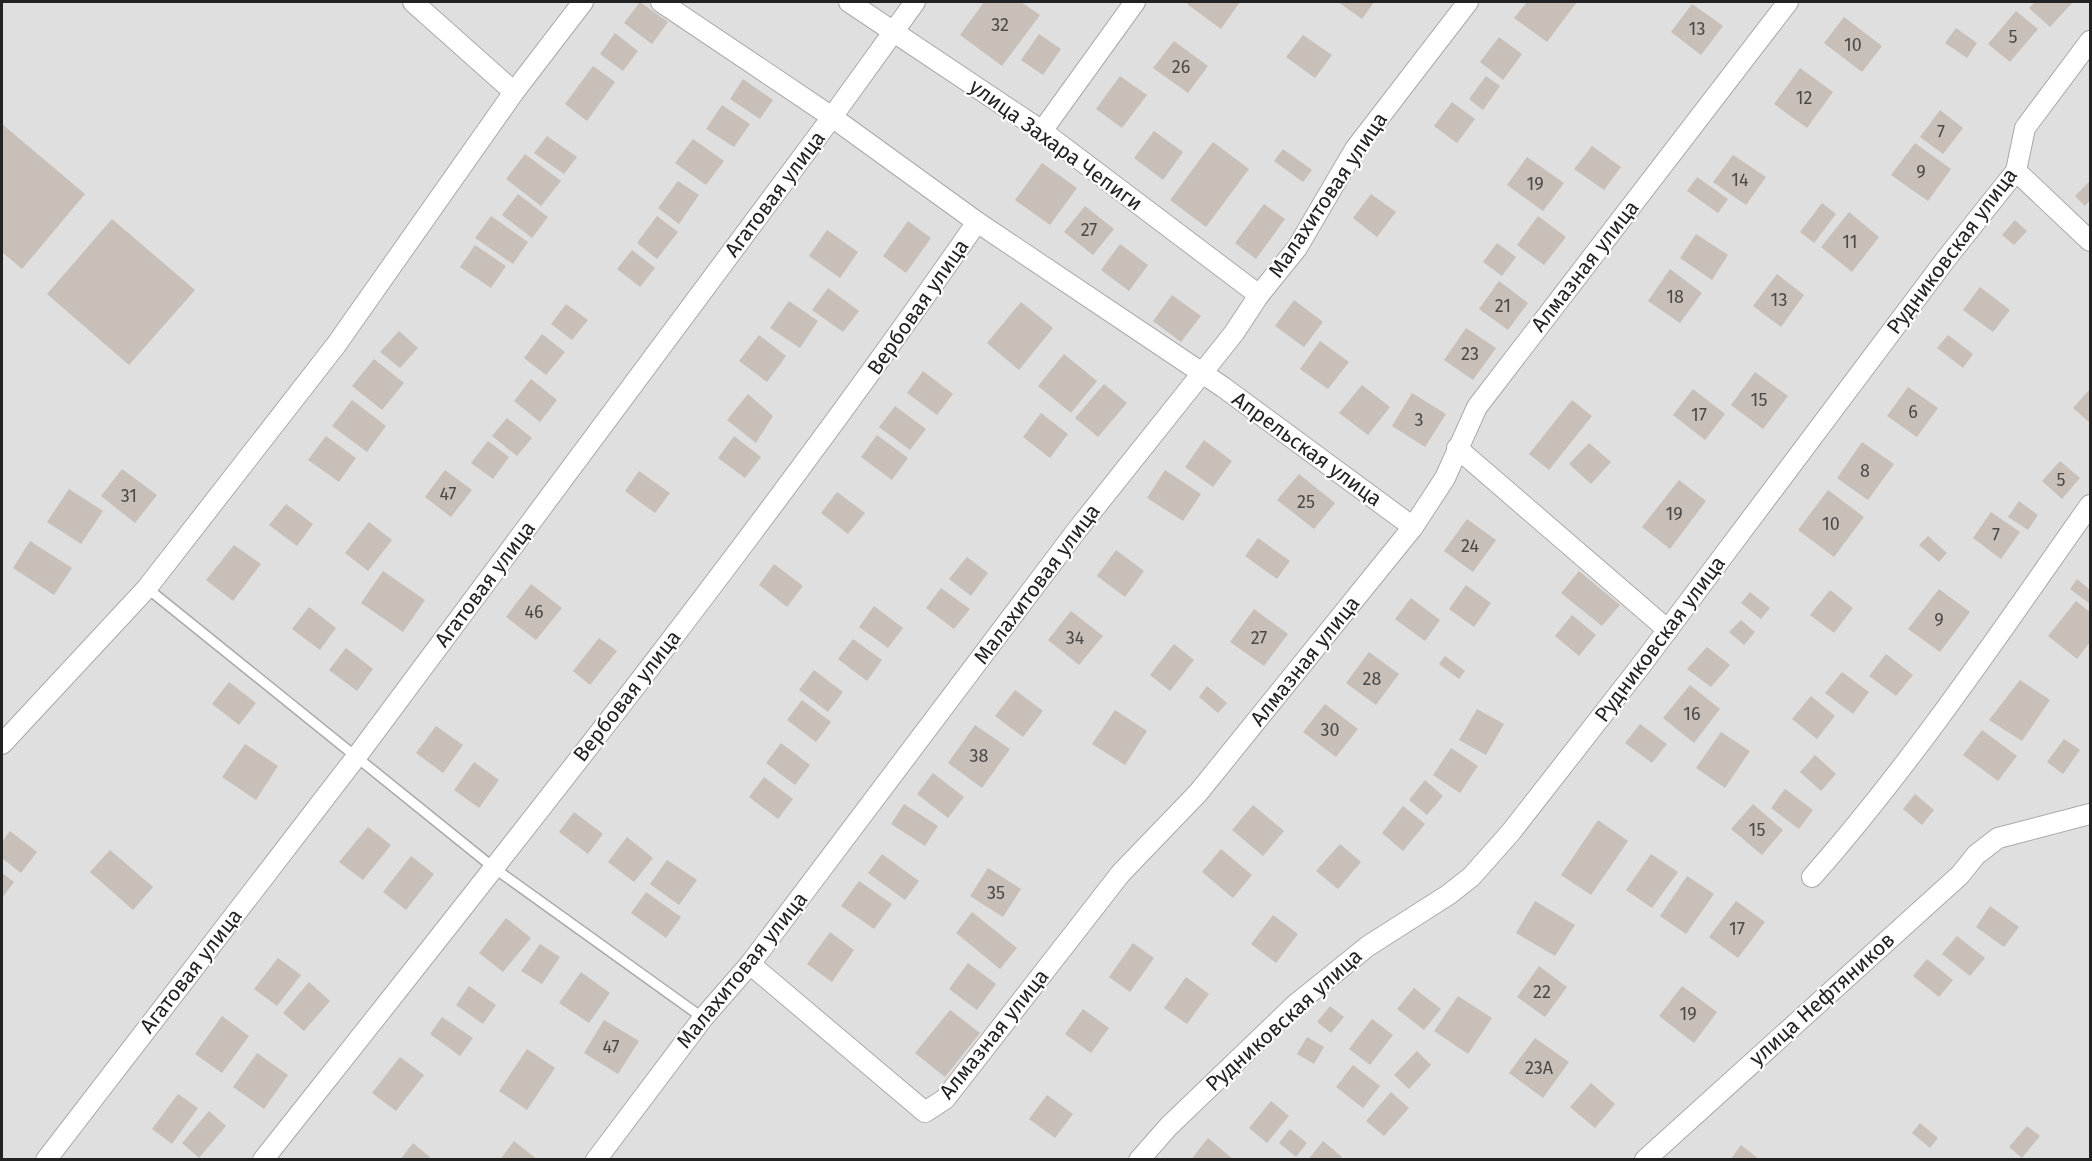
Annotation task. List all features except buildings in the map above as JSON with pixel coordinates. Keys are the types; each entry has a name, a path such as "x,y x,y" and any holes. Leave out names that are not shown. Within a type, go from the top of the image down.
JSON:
{"street":[{"path":"413,2 514,92"},
{"path":"2,744 147,588 336,345 514,92 583,2"},
{"name":"Апрельская улица","path":"661,2 832,117 977,222 1201,372 1413,527"},
{"name":"улица Захара Чепиги","path":"849,2 895,30 1042,131 1259,296"},
{"name":"Агатовая улица","path":"45,1160 357,756 915,2"},
{"path":"1042,131 1135,2"},
{"name":"Малахитовая улица","path":"596,1160 702,1018 750,964 1077,530 1234,333 1259,296 1297,248 1356,149 1468,2"},
{"name":"Алмазная улица","path":"750,964 925,1112 945,1099 1121,873 1198,793 1413,527 1445,478 1477,407 1788,2"},
{"name":"Рудниковская улица","path":"1139,1160 1169,1126 1296,1004 1368,946 1472,877 1511,832 1668,630 1938,268 2016,171 2025,128 2091,41"},
{"path":"2016,171 2091,241"},
{"name":"Вербовая улица","path":"263,1160 494,868 771,509 886,353 977,222"},
{"path":"1457,448 1668,630"},
{"path":"1812,877 1860,823 1915,752 2091,505"},
{"name":"улица Нефтяников","path":"1645,1160 1960,875 1976,855 1998,838 2091,814"}],"lane":[{"path":"147,588 494,868 702,1018"}],"shaded area":[{"path":"2,2 2090,2 2090,1159 2,1159"}]}
